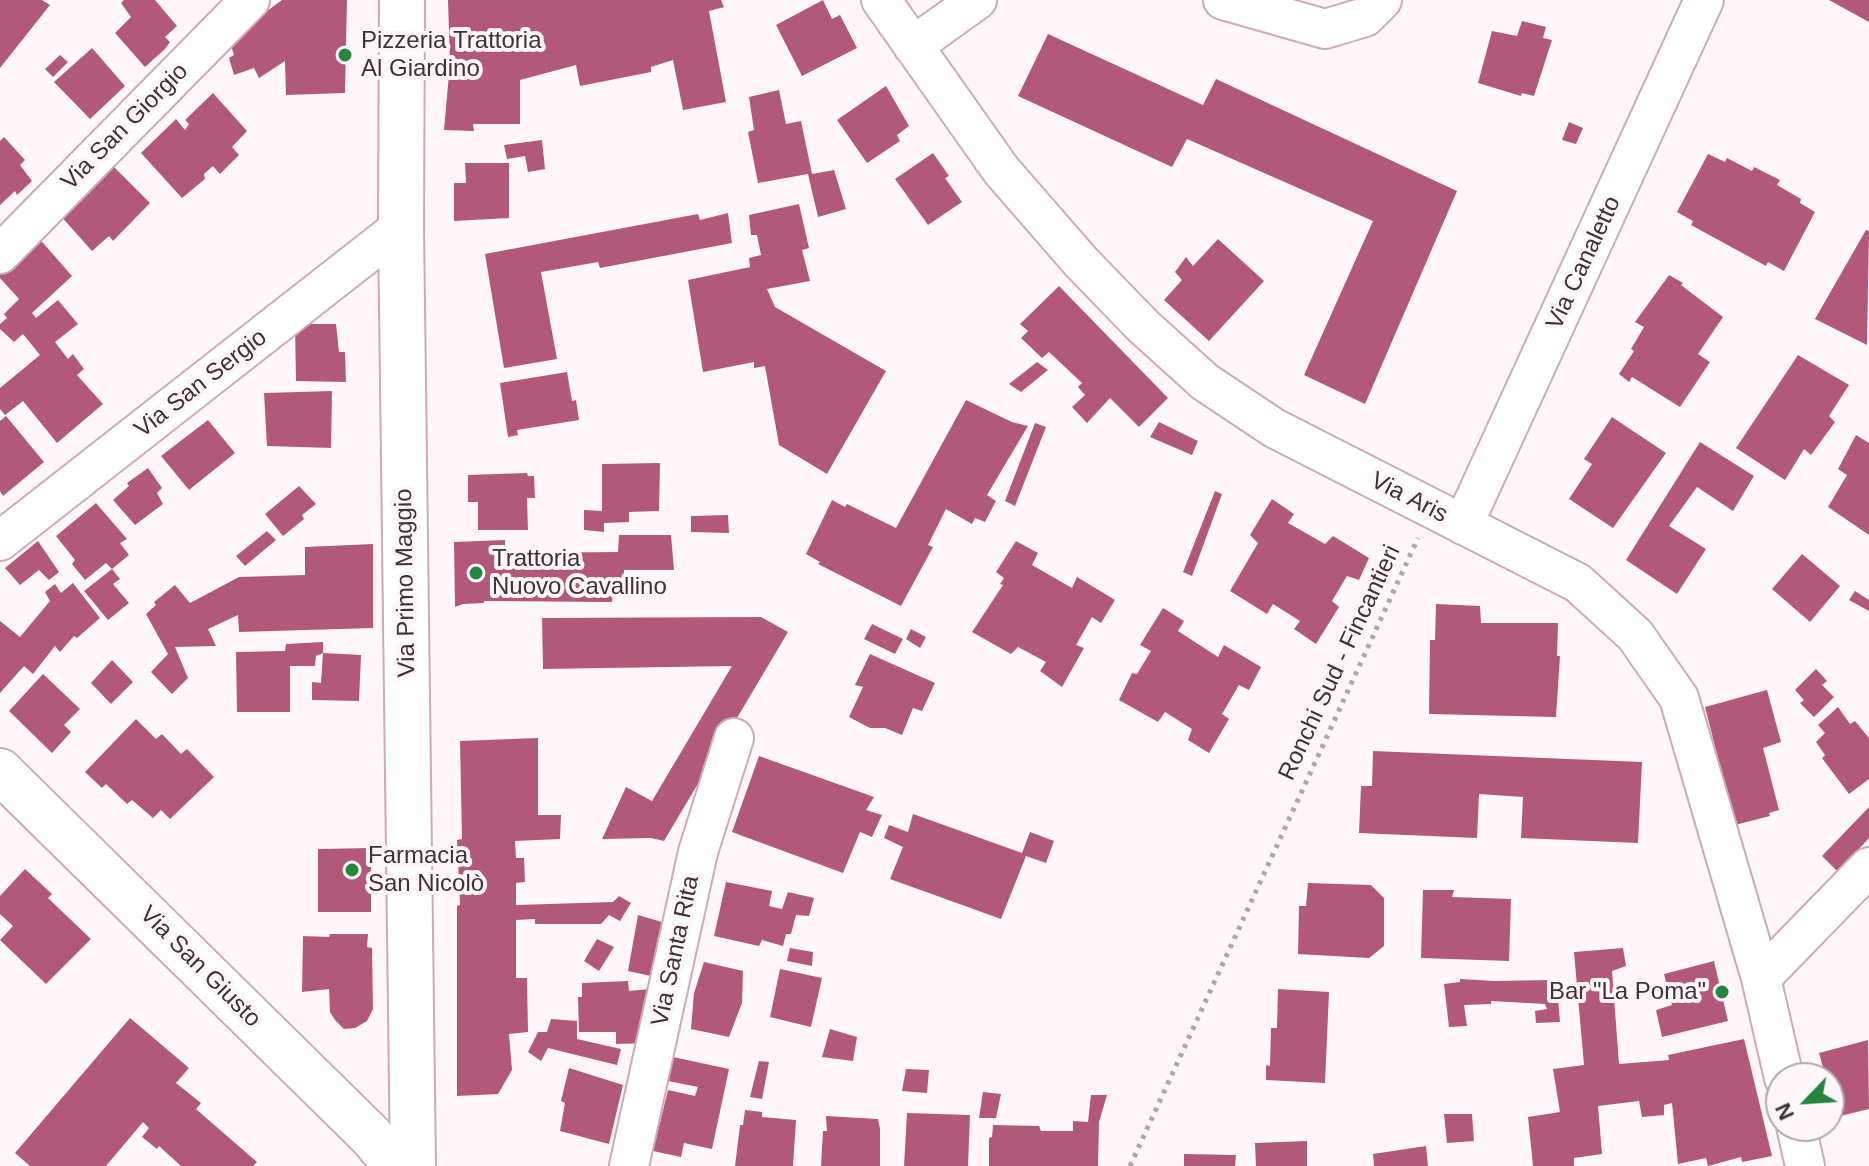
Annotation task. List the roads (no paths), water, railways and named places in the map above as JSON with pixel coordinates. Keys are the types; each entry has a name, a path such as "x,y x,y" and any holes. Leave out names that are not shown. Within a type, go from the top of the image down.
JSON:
{"main road":[{"name":"Via Primo Maggio","path":"402,0 401,227 413,1166"},
{"name":"Via San Giusto","path":"0,771 361,1125 396,1166"}],"street":[{"name":"Via San Giorgio","path":"0,254 250,0"},
{"name":"Via Aris","path":"881,0 1001,170 1081,262 1143,326 1205,382 1274,428 1578,583 1635,635 1679,698 1761,978 1780,1062"},
{"path":"913,46 977,0"},
{"path":"1223,0 1325,29 1365,17 1382,0"},
{"name":"Via Canaletto","path":"1447,517 1704,0"},
{"name":"Via San Sergio","path":"0,541 401,227"},
{"name":"Via Santa Rita","path":"629,1166 698,852 734,738"},
{"path":"1761,978 1869,867"},
{"path":"1800,1142 1805,1166"}],"place":[{"name":"Pizzeria Trattoria Al Giardino","path":"345,55"},
{"name":"Trattoria Nuovo Cavallino","path":"476,573"},
{"name":"Farmacia San Nicolò","path":"352,870"},
{"name":"Bar \"La Poma\"","path":"1722,992"}]}
